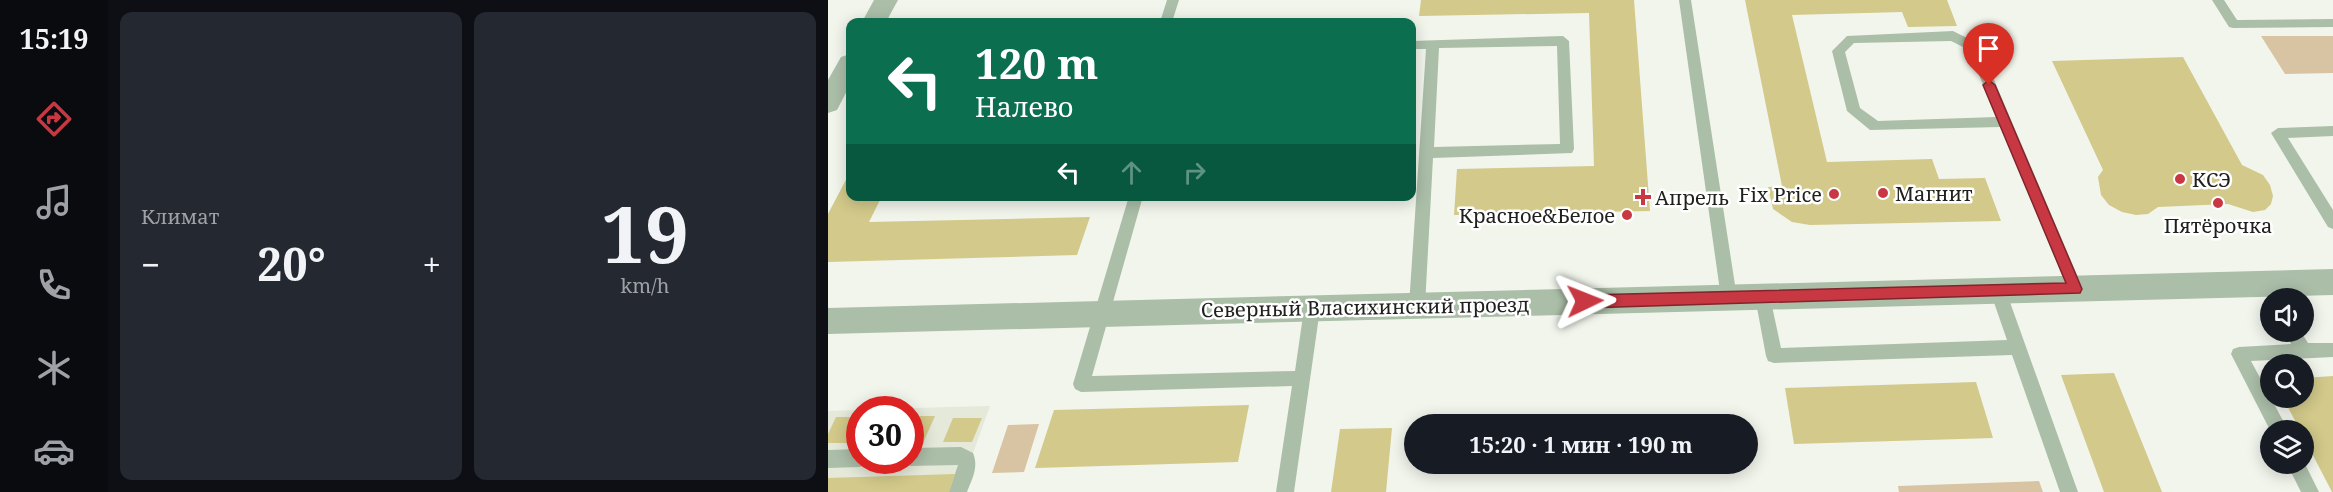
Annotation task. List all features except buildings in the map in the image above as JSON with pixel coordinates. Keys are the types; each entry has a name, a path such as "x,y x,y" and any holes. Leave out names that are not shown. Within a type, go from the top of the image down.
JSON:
{"street":[{"path":"876,18 886,0"},
{"path":"828,103 846,70"},
{"name":"Северный Власихинский проезд","path":"2291,288 2333,282"},
{"name":"Северный Власихинский проезд","path":"828,321 2075,289 2260,291"}],"lane":[{"path":"1167,18 1173,0"},
{"path":"1685,0 1729,298"},
{"path":"2218,0 2233,24 2333,23"},
{"path":"2004,122 1875,126 1854,111 1838,51 1851,39 1953,36 1974,47 2075,289"},
{"path":"1416,45 1563,41 1567,149 1425,153"},
{"path":"1417,306 1433,44"},
{"path":"2333,131 2278,133 2333,222"},
{"path":"1135,201 1081,384 1302,378"},
{"path":"1998,291 2069,492"},
{"path":"1763,297 1774,356 2018,347"},
{"path":"1285,492 1312,309"},
{"path":"2299,342 2304,351"},
{"path":"2274,420 2240,354 2333,350"},
{"path":"924,457 961,456 967,459 967,468 958,492"},
{"path":"828,459 846,458"},
{"path":"2301,474 2310,492"}],"shaded area":[{"path":"2261,36 2333,36 2333,73 2285,74"},
{"path":"990,406 959,492 828,492 828,411 846,410 846,474 924,474 924,408"},
{"path":"1039,424 1024,472 992,473 1008,425"},
{"path":"2039,481 2043,492 1899,492 1898,486"}],"place":[{"name":"КСЭ","path":"2180,179"},
{"name":"Магнит","path":"1883,193"},
{"name":"Fix Price","path":"1834,194"},
{"name":"Апрель","path":"1643,197"},
{"name":"Пятёрочка","path":"2218,203"},
{"name":"Красное&Белое","path":"1627,215"}],"route":[{"path":"1585,301 2075,289 1989,85"}]}
